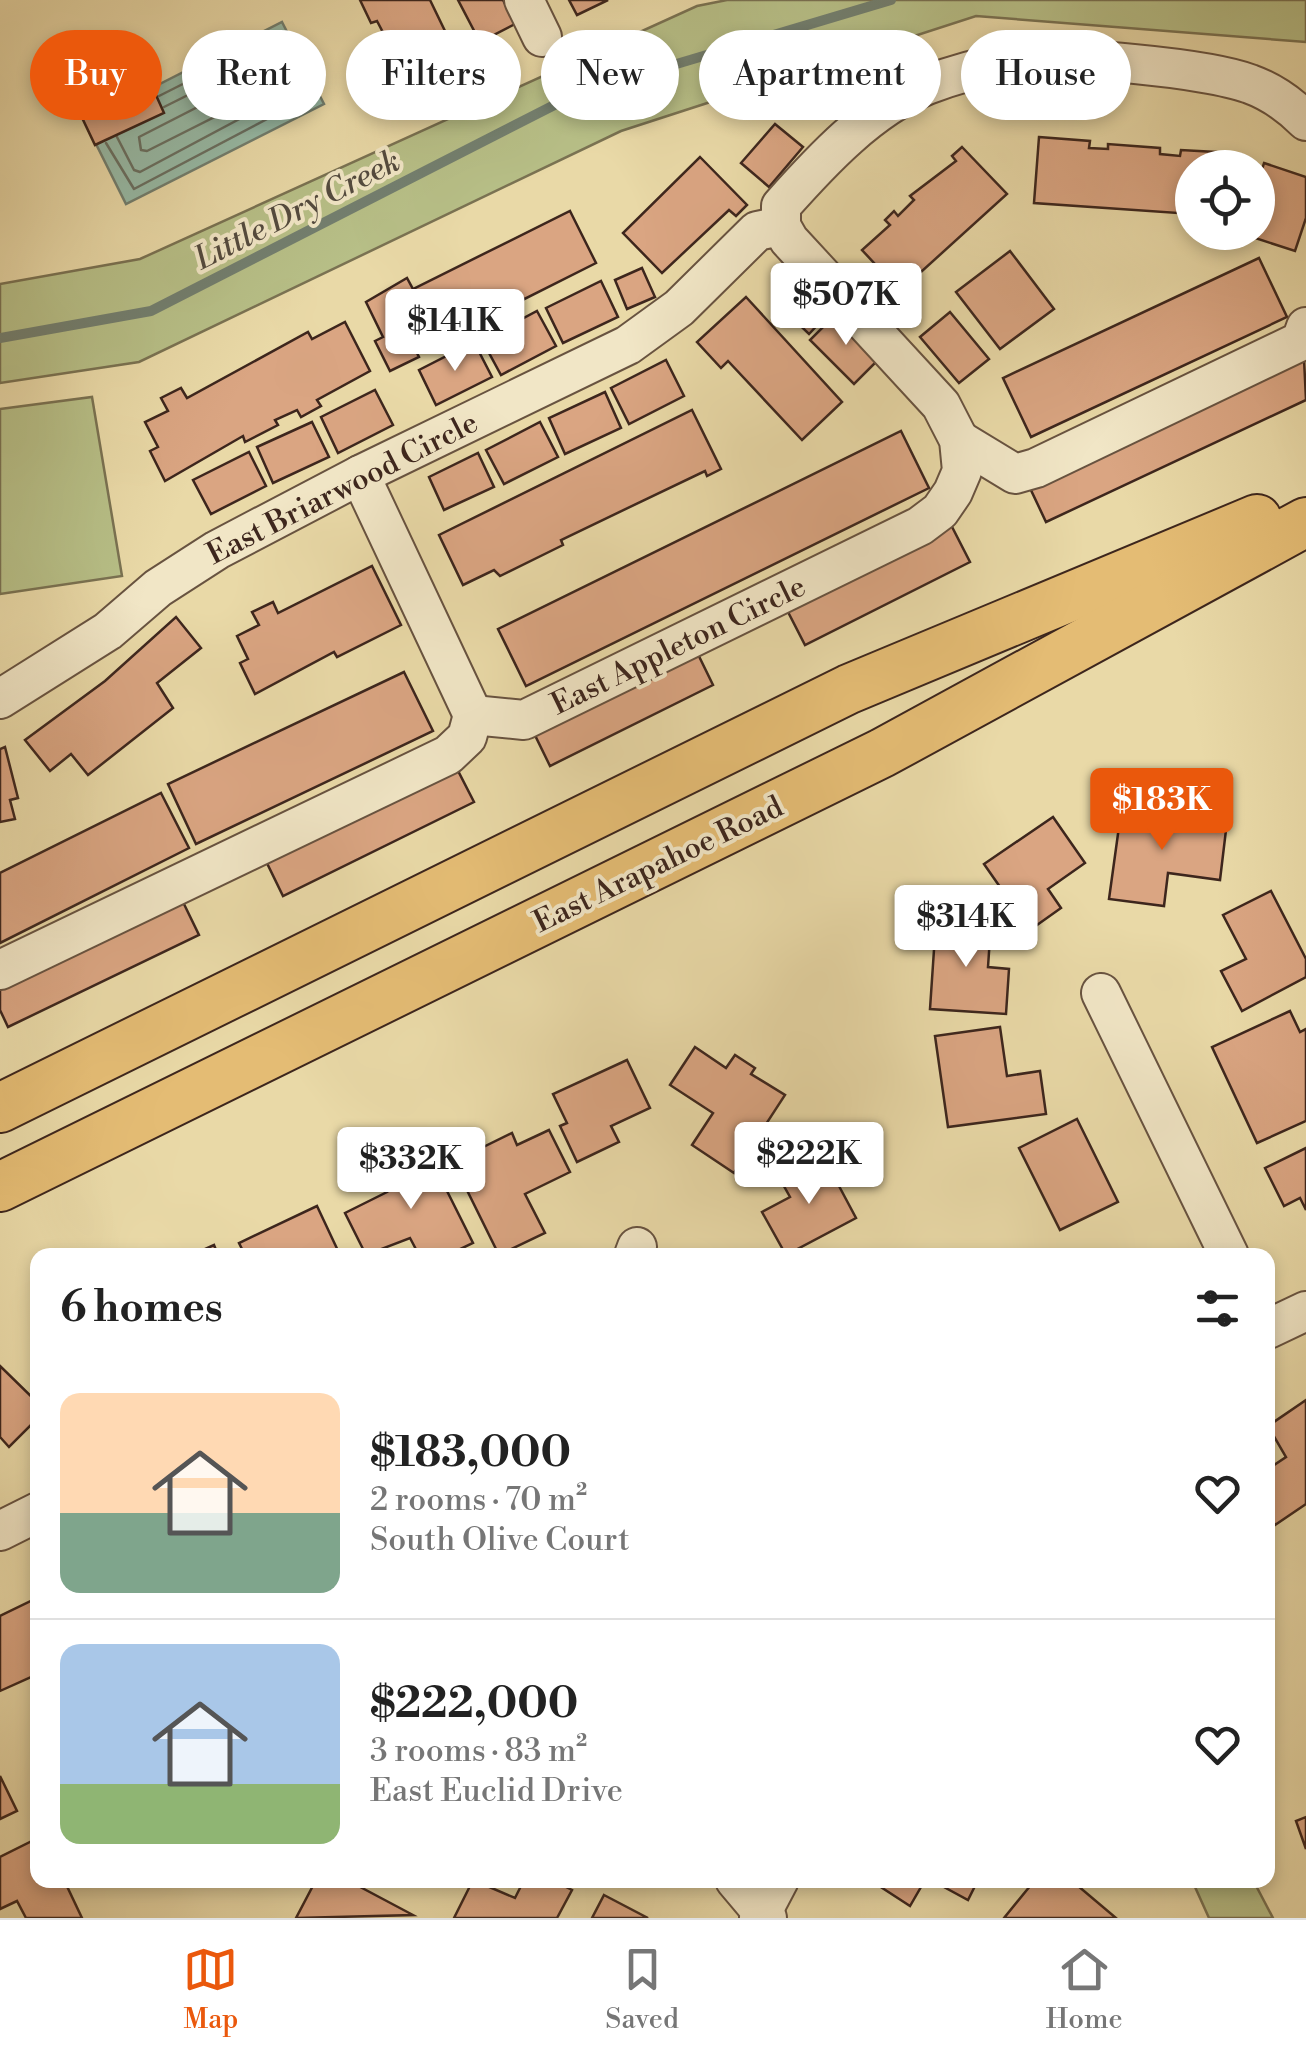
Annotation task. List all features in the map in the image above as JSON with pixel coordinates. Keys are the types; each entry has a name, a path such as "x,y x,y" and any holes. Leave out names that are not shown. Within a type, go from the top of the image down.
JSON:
{"main road":[{"path":"0,1108 848,689 1306,498"},
{"name":"East Arapahoe Road","path":"0,1187 882,754 1306,522"}],"street":[{"path":"524,0 541,34"},
{"path":"1306,121 1288,103 1250,84 1204,72 1017,60 927,85 899,101 827,155 781,206 782,226 789,240 941,406 959,440 1014,474 1036,468 1301,341 1306,328"},
{"name":"East Briarwood Circle","path":"0,699 108,632 158,588 191,566 360,474 628,345 679,308 757,231 782,226"},
{"name":"East Appleton Circle","path":"473,715 524,720 920,526 940,511 953,492 962,471 959,440"},
{"path":"0,970 448,755 467,736 473,715 360,474"},
{"path":"1101,994 1226,1248"},
{"path":"1275,1326 1306,1311"},
{"path":"0,1531 30,1516"},
{"path":"741,1888 763,1917 776,1888"}],"green space":[{"path":"727,0 1306,0 1306,42 976,16 933,30 699,30 699,106 679,112 679,30 644,30 697,6"},
{"path":"541,77 541,120 655,120 621,131 139,362 0,383 0,284 140,259 446,120 521,120 521,86"},
{"path":"92,397 122,576 0,594 0,409"},
{"path":"1195,1888 1257,1888 1273,1918 1209,1918"}],"water":[{"path":"282,22 286,30 266,30"},
{"path":"182,73 182,120 292,120 126,204 85,122 162,120 162,83"}],"building":[{"path":"360,0 430,0 444,30 382,30 377,21 371,23"},
{"path":"458,0 503,0 515,24 503,30 474,30"},
{"path":"569,0 608,0 577,15"},
{"path":"83,120 149,120 95,145"},
{"path":"775,124 803,147 769,187 741,163"},
{"path":"1039,137 1090,141 1089,148 1108,149 1108,144 1160,148 1160,154 1175,156 1175,213 1034,203"},
{"path":"962,147 1007,194 900,291 862,250 890,225 885,220 894,211 898,216 914,200 910,196 956,161 952,156"},
{"path":"700,157 747,205 736,216 729,210 662,273 623,233"},
{"path":"1275,167 1306,177 1306,218 1295,251 1275,244"},
{"path":"570,211 596,263 417,353 419,357 390,371 375,341 383,337 366,302 407,278 413,289"},
{"path":"1010,251 1054,309 1000,349 956,292"},
{"path":"1259,258 1287,317 1031,437 1003,378"},
{"path":"642,268 655,297 627,309 615,280"},
{"path":"601,281 618,317 563,343 546,308"},
{"path":"809,281 835,306 809,334 783,309"},
{"path":"746,297 842,402 802,440 728,361 721,368 697,342"},
{"path":"537,311 556,346 501,375 482,340"},
{"path":"838,312 882,356 854,384 810,340"},
{"path":"950,312 989,359 959,383 920,337"},
{"path":"345,322 370,371 317,400 321,406 301,417 297,410 275,420 278,425 245,442 243,436 165,481 150,451 158,447 145,422 168,411 161,398 181,388 187,398 308,332 312,339"},
{"path":"474,342 492,377 436,405 419,370"},
{"path":"1304,359 1306,400 1046,522 1030,488"},
{"path":"666,360 684,396 629,424 611,388"},
{"path":"375,390 393,425 338,453 321,417"},
{"path":"605,392 621,428 565,454 549,418"},
{"path":"692,410 721,469 707,476 705,471 561,540 563,545 500,576 494,570 463,585 439,535"},
{"path":"312,422 329,457 273,483 257,447"},
{"path":"540,422 558,457 504,484 486,450"},
{"path":"901,431 929,488 526,686 498,629"},
{"path":"249,452 266,486 211,514 193,480"},
{"path":"478,453 494,487 444,510 429,477"},
{"path":"948,519 970,562 805,645 786,608"},
{"path":"372,566 401,625 337,657 334,652 255,694 240,663 248,659 237,636 259,625 252,612 273,602 278,613"},
{"path":"176,617 201,648 157,683 173,708 88,775 71,754 50,771 25,740 105,681"},
{"path":"693,644 713,685 550,766 530,725"},
{"path":"404,672 433,731 196,844 168,784"},
{"path":"5,747 18,798 10,800 15,819 0,822 0,749"},
{"path":"453,761 474,802 283,896 264,857"},
{"path":"161,793 189,848 0,943 0,873"},
{"path":"1122,805 1193,814 1192,825 1226,830 1220,880 1168,873 1164,906 1109,899"},
{"path":"1053,817 1085,863 1048,889 1061,908 1030,930 984,864"},
{"path":"1271,891 1306,959 1306,977 1242,1011 1221,971 1246,959 1223,915"},
{"path":"183,902 199,935 8,1027 0,1010 0,989"},
{"path":"936,920 991,923 988,967 1009,969 1006,1014 930,1009"},
{"path":"1290,1011 1300,1032 1306,1029 1306,1121 1257,1143 1212,1047"},
{"path":"1000,1027 1007,1076 1040,1071 1046,1114 948,1127 935,1036"},
{"path":"695,1047 726,1068 735,1055 755,1068 751,1074 785,1095 734,1173 692,1145 713,1113 670,1085"},
{"path":"627,1060 650,1108 611,1126 619,1142 577,1162 560,1126 567,1123 553,1094"},
{"path":"1077,1119 1118,1202 1060,1230 1019,1148"},
{"path":"549,1130 570,1172 525,1194 545,1233 514,1248 496,1248 457,1170 467,1166 463,1157 512,1133 517,1145"},
{"path":"1306,1148 1306,1210 1300,1198 1284,1206 1265,1168"},
{"path":"426,1149 473,1243 463,1248 415,1248 410,1238 384,1248 362,1248 345,1213 387,1192 377,1173"},
{"path":"823,1156 856,1218 799,1248 782,1248 762,1212 790,1197 780,1179"},
{"path":"317,1206 337,1248 242,1248 239,1243"},
{"path":"0,1366 30,1395 30,1426 9,1447 0,1437"},
{"path":"1306,1400 1306,1504 1275,1525 1275,1464 1286,1457 1275,1438 1275,1421"},
{"path":"30,1601 30,1678 0,1691 0,1616"},
{"path":"0,1776 17,1811 0,1819"},
{"path":"1306,1817 1306,1849 1296,1821"},
{"path":"30,1842 30,1888 68,1888 82,1918 26,1918 17,1901 0,1909 0,1857"},
{"path":"312,1888 362,1888 413,1915 296,1918"},
{"path":"469,1888 492,1888 515,1898 520,1888 572,1890 557,1918 454,1918"},
{"path":"882,1888 920,1888 910,1906"},
{"path":"946,1888 974,1888 968,1900"},
{"path":"1028,1888 1080,1888 1116,1918 1004,1918"},
{"path":"604,1895 648,1918 592,1918"}],"waterway":[{"name":"Little Dry Creek","path":"0,338 151,311 576,94 891,0"}]}
